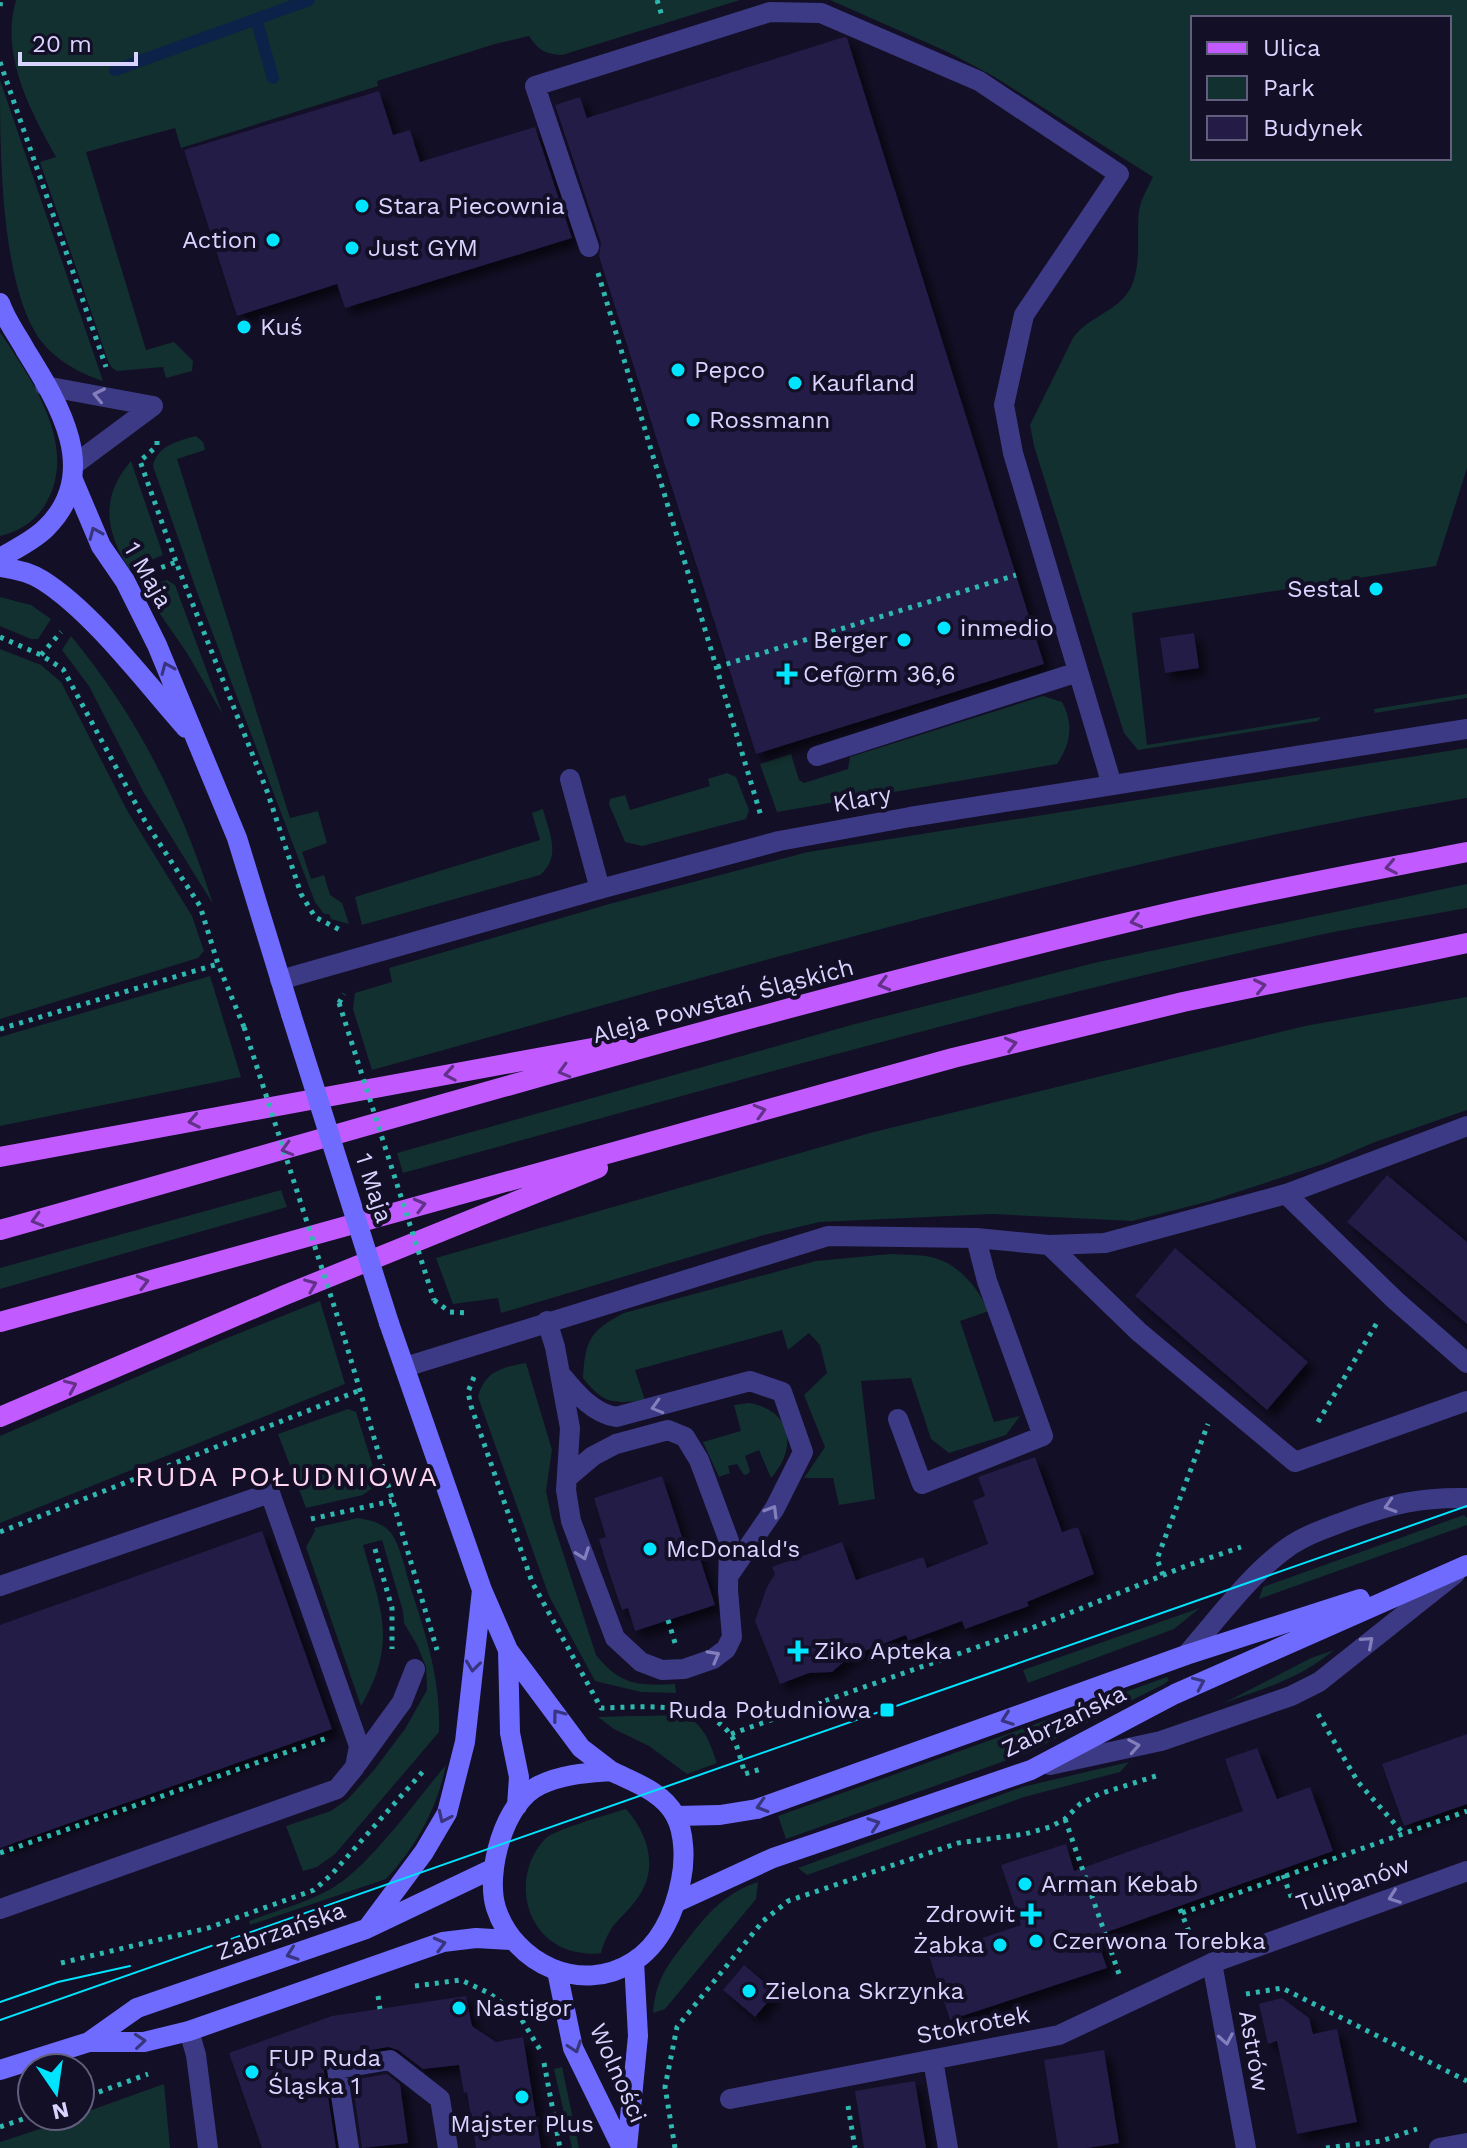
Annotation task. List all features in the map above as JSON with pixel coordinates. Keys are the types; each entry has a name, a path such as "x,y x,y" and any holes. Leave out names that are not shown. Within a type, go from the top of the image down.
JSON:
{"main road":[{"name":"Aleja Powstań Śląskich","path":"0,1230 747,1020 1178,910 1467,852"},
{"path":"0,1322 953,1058 1168,1005 1467,943"},
{"path":"0,1157 747,1020"},
{"path":"0,1417 285,1295 685,1132"}],"street":[{"path":"589,247 535,86 770,12 821,13 979,81 1119,174 1024,315 1004,405 1013,453 1112,785"},
{"name":"1 Maja","path":"0,303 5,318 64,421 74,472 101,546 125,581 157,645 237,838 389,1323 482,1590 508,1650 581,1748 611,1771"},
{"path":"45,386 153,406"},
{"path":"0,558 47,527 62,507 74,472 153,406"},
{"name":"1 Maja","path":"0,567 16,569 39,578 81,612 197,740"},
{"path":"817,756 1078,672"},
{"name":"Klary","path":"280,980 779,841 910,817 1467,729"},
{"path":"570,779 600,889"},
{"path":"405,1367 828,1236 976,1238 1049,1245 1105,1243 1286,1194 1467,1126"},
{"path":"1286,1194 1395,1300 1467,1363"},
{"path":"898,1419 922,1484 1043,1436 987,1281 976,1238"},
{"path":"1049,1245 1139,1332 1295,1462 1467,1401"},
{"path":"547,1321 570,1428 567,1478 567,1503 609,1628 615,1638 641,1662 662,1670 684,1669 713,1659 726,1649 732,1637 729,1541 699,1460 685,1437 668,1430 616,1444 593,1456 567,1478"},
{"path":"560,1374 588,1403 616,1417 750,1381 782,1392 803,1452 775,1508 729,1575"},
{"path":"0,1586 270,1493 359,1746 355,1767"},
{"path":"1186,1655 1285,1549 1315,1532 1397,1503 1437,1497 1467,1498"},
{"path":"1031,1770 1161,1741 1291,1696 1319,1682 1467,1565"},
{"name":"Zabrzańska","path":"676,1816 720,1815 757,1809 1186,1655 1467,1565 1175,1694 1031,1770 773,1858 677,1902"},
{"path":"366,1929 424,1852 447,1813 465,1742 482,1590"},
{"name":"1 Maja","path":"508,1650 510,1733 519,1777 517,1806"},
{"path":"0,1909 337,1789 402,1702 415,1669"},
{"path":"611,1771 653,1792 676,1816 684,1854 677,1902 663,1929 634,1961 618,1969 587,1975 557,1971 529,1957 511,1940 500,1922 494,1900 492,1869 511,1814 537,1786 570,1774 611,1771"},
{"name":"Zabrzańska","path":"89,2042 137,2008 366,1929 492,1869"},
{"name":"Tulipanów","path":"1212,1963 1467,1871"},
{"name":"Zabrzańska","path":"0,2070 89,2042 144,2042 189,2031 443,1942 476,1938 511,1940"},
{"name":"Wolności","path":"624,2148 638,2036 634,1961"},
{"name":"Stokrotek","path":"730,2099 1059,2035 1212,1963"},
{"name":"Astrów","path":"1212,1963 1246,2148"},
{"name":"Wolności","path":"557,1971 573,2048 624,2148"},
{"path":"189,2031 196,2055 208,2148"},
{"path":"349,2148 337,2069 390,2060 440,2099 448,2148"},
{"path":"933,2060 948,2148"},
{"path":"1439,2148 1467,2143"}],"path":[{"path":"0,62 107,372"},
{"path":"589,247 762,820"},
{"path":"153,406 157,446 140,461 176,562 267,791 301,894 315,917 328,926 351,932"},
{"path":"125,581 176,562"},
{"path":"717,667 1016,575"},
{"path":"0,637 41,655 63,669 145,821 200,906 218,964 244,1027 345,1340 440,1660"},
{"path":"0,1029 218,964"},
{"path":"339,1003 434,1300 450,1312 473,1313 487,1308 502,1360 480,1370 472,1379 468,1392 471,1406 532,1582 601,1708 690,1710 711,1717 731,1734 745,1774 761,1769"},
{"path":"1295,1462 1374,1326"},
{"path":"0,1532 358,1391"},
{"path":"1163,1575 1157,1559 1217,1397"},
{"path":"282,1526 392,1501"},
{"path":"731,1734 1040,1625 1244,1546"},
{"path":"375,1549 392,1608 392,1649 387,1663"},
{"path":"1318,1714 1358,1782 1403,1833"},
{"path":"0,1853 353,1730"},
{"path":"61,1963 208,1928 314,1890 331,1875 435,1757"},
{"path":"675,2148 665,2087 677,2027 763,1921 788,1901 944,1848 1050,1827 1099,1794 1171,1771"},
{"path":"1182,1913 1467,1811"},
{"path":"1065,1819 1129,2002"},
{"path":"405,1987 461,1980 489,1993 520,2017 542,2052 560,2148"},
{"path":"1246,1983 1243,1994 1246,2009"},
{"path":"1243,1994 1282,1988 1467,2081"},
{"path":"378,1991 380,2009"},
{"path":"96,2093 144,2076"},
{"path":"844,2077 855,2148"},
{"path":"1326,2148 1381,2141"}],"green space":[{"path":"16,0 740,0 562,55 542,50 529,36 495,44 377,81 378,86 181,148 175,128 86,152 146,350 174,342 193,361 192,371 166,378 163,367 117,371 108,361 40,162 56,157 20,82 12,41"},
{"path":"830,0 1467,0 1467,468 1436,566 1132,613 1147,745 1321,717 1318,721 1138,750 1124,733 1030,425 1073,338 1079,330 1120,301 1132,285 1138,257 1139,211 1153,177 993,76 948,52"},
{"path":"0,80 103,381 61,360 41,341 27,317 17,286 5,215"},
{"path":"0,332 48,415 55,437 57,460 54,483 41,511 20,529 0,536"},
{"path":"196,436 203,442 205,450 177,459 290,818 318,811 327,843 302,852 311,879 324,875 330,895 342,903 349,924 331,919 315,902 197,592 153,466 164,449"},
{"path":"131,461 163,555 129,569 115,541 109,514 114,488"},
{"path":"167,580 175,585 223,715 187,653 142,588"},
{"path":"0,597 31,605 51,619 38,639 0,626"},
{"path":"71,636 117,698 155,763 187,831 213,904 144,793 89,686 62,650"},
{"path":"0,649 41,665 61,682 128,812 192,916 204,951 198,958 0,1019"},
{"path":"1467,694 1467,698 1375,713 1374,709"},
{"path":"1043,696 1062,702 1068,718 1068,741 1057,764 777,812 760,764 791,754 799,780 804,783 848,769 850,757"},
{"path":"1467,748 1467,798 1190,853 1053,885 780,956 372,1070 353,1009 355,993 392,982 389,968 613,903 808,852"},
{"path":"727,773 736,777 749,810 746,819 642,846 625,842 609,804 610,799 625,795 630,810 710,786 708,779"},
{"path":"543,809 552,852 547,868 540,875 362,925 355,897 540,840 532,813"},
{"path":"1467,884 1467,908 1310,937 1066,995 844,1052 403,1173 397,1153 855,1024 1094,963"},
{"path":"210,976 241,1077 0,1126 0,1037"},
{"path":"1467,997 1467,1110 1375,1142 1326,1163 1210,1201 1132,1221 992,1214 820,1222 764,1235 501,1313 498,1298 453,1304 436,1258 870,1133 1305,1026"},
{"path":"281,1190 287,1207 0,1289 0,1268"},
{"path":"890,1254 944,1261 974,1286 989,1311 960,1321 994,1422 1020,1416 1006,1435 949,1453 931,1439 911,1378 861,1381 875,1499 839,1505 833,1478 804,1478 825,1447 804,1395 827,1373 820,1345 809,1333 788,1350 782,1330 635,1370 645,1400 610,1400 597,1393 583,1378 585,1355 592,1338 604,1325 624,1313 816,1261"},
{"path":"320,1301 345,1384 0,1523 0,1436"},
{"path":"526,1363 552,1450 546,1491 552,1519 596,1655 622,1678 640,1684 675,1684 676,1693 641,1692 595,1681 549,1596 478,1397 489,1376 509,1366"},
{"path":"749,1403 774,1413 782,1422 787,1443 785,1455 771,1478 759,1450 745,1456 750,1471 748,1474 744,1475 737,1464 728,1466 730,1473 719,1477 703,1442 741,1431 734,1405"},
{"path":"348,1409 356,1412 376,1476 375,1486 363,1495 306,1508 278,1434"},
{"path":"1464,1515 1467,1525 1259,1599 1263,1587"},
{"path":"358,1518 376,1522 388,1530 400,1551 431,1658 438,1694 439,1732 335,1854 317,1867 303,1871 286,1826 331,1811 348,1799 405,1729 427,1690 426,1667 404,1623 382,1540 363,1545 380,1608 383,1644 372,1683 361,1706 306,1547 314,1528"},
{"path":"1200,1608 1174,1629 1028,1683 1023,1670"},
{"path":"1334,1650 1295,1675 1224,1703 1311,1658"},
{"path":"1167,1677 1169,1680 1164,1684 1027,1753 786,1839 778,1816"},
{"path":"598,1717 687,1718 703,1731 717,1763 687,1774 649,1746 614,1729"},
{"path":"1129,1762 1120,1772 1024,1797 807,1875 798,1868 1022,1787"},
{"path":"446,1765 424,1826 386,1879 250,1925 249,1921 310,1899 344,1881 375,1851"},
{"path":"626,1809 640,1828 648,1850 645,1885 613,1927 601,1953 576,1952 558,1946 544,1935 528,1905 528,1871 534,1854 550,1835"},
{"path":"758,1882 756,1899 665,2009 653,2013 664,1974 695,1930 727,1898"},
{"path":"562,2067 579,2148 572,2148 554,2069"},
{"path":"164,2084 170,2148 0,2148 0,2142 31,2132 96,2132 96,2108"}],"building":[{"path":"847,38 1044,664 756,754 599,256 601,243 555,105 580,97 587,118"},
{"name":"Stara Piecownia","path":"379,91 393,135 410,130 420,162 535,127 572,238 345,308 337,284 237,316 184,150"},
{"path":"1194,633 1199,668 1165,673 1160,638"},
{"path":"1387,1175 1467,1242 1467,1324 1347,1222"},
{"path":"1175,1248 1308,1362 1267,1410 1135,1296"},
{"path":"1035,1457 1062,1532 1078,1527 1094,1574 1027,1602 1029,1606 965,1629 962,1621 908,1641 906,1635 849,1657 832,1672 809,1673 780,1684 755,1621 775,1574 772,1567 842,1542 856,1580 923,1557 927,1568 988,1544 973,1501 985,1496 978,1477"},
{"name":"McDonald's","path":"662,1476 684,1543 694,1540 715,1605 635,1631 628,1608 622,1610 609,1572 599,1539 606,1537 594,1498"},
{"path":"262,1531 332,1729 0,1848 0,1625"},
{"path":"1467,1734 1467,1804 1404,1826 1382,1764"},
{"path":"1257,1748 1277,1799 1310,1787 1333,1851 1096,1936 1107,1968 950,2020 929,1956 1021,1925 1001,1865 1066,1844 1074,1871 1243,1811 1225,1759"},
{"name":"Zielona Skrzynka","path":"744,1965 776,1992 755,2017 723,1990"},
{"path":"466,1996 472,2026 496,2042 523,2037 541,2148 476,2148 467,2092 464,2093 459,2065 423,2069 398,2050 388,2047 335,2056 325,2064 336,2148 262,2148 229,2053 332,2016"},
{"path":"1282,1998 1309,2018 1313,2034 1337,2029 1357,2122 1297,2134 1277,2041 1268,2044 1259,2004"},
{"path":"1104,2050 1119,2143 1058,2148 1044,2060"},
{"path":"387,2074 400,2084 408,2143 362,2148 352,2080"},
{"path":"915,2081 926,2148 864,2148 855,2091"}],"waterway":[{"path":"115,70 309,0"},
{"path":"256,19 273,78"}],"tram line":[{"path":"0,2020 1467,1506"},
{"path":"0,2002 58,1982 130,1966"}],"place":[{"name":"Stara Piecownia","path":"362,206"},
{"name":"Action","path":"273,240"},
{"name":"Just GYM","path":"352,248"},
{"name":"Kuś","path":"244,327"},
{"name":"Pepco","path":"678,370"},
{"name":"Kaufland","path":"795,383"},
{"name":"Rossmann","path":"693,420"},
{"name":"Sestal","path":"1376,589"},
{"name":"inmedio","path":"944,628"},
{"name":"Berger","path":"904,640"},
{"name":"Cef@rm 36,6","path":"787,674"},
{"name":"McDonald's","path":"650,1549"},
{"name":"Ziko Apteka","path":"798,1651"},
{"name":"Ruda Południowa","path":"887,1710"},
{"name":"Arman Kebab","path":"1025,1884"},
{"name":"Zdrowit","path":"1031,1914"},
{"name":"Czerwona Torebka","path":"1036,1941"},
{"name":"Żabka","path":"1000,1945"},
{"name":"Zielona Skrzynka","path":"749,1991"},
{"name":"Nastigor","path":"459,2008"},
{"name":"FUP Ruda Śląska 1","path":"252,2072"},
{"name":"Majster Plus","path":"522,2097"}],"district":[{"name":"RUDA POŁUDNIOWA","path":"287,1476"}]}
